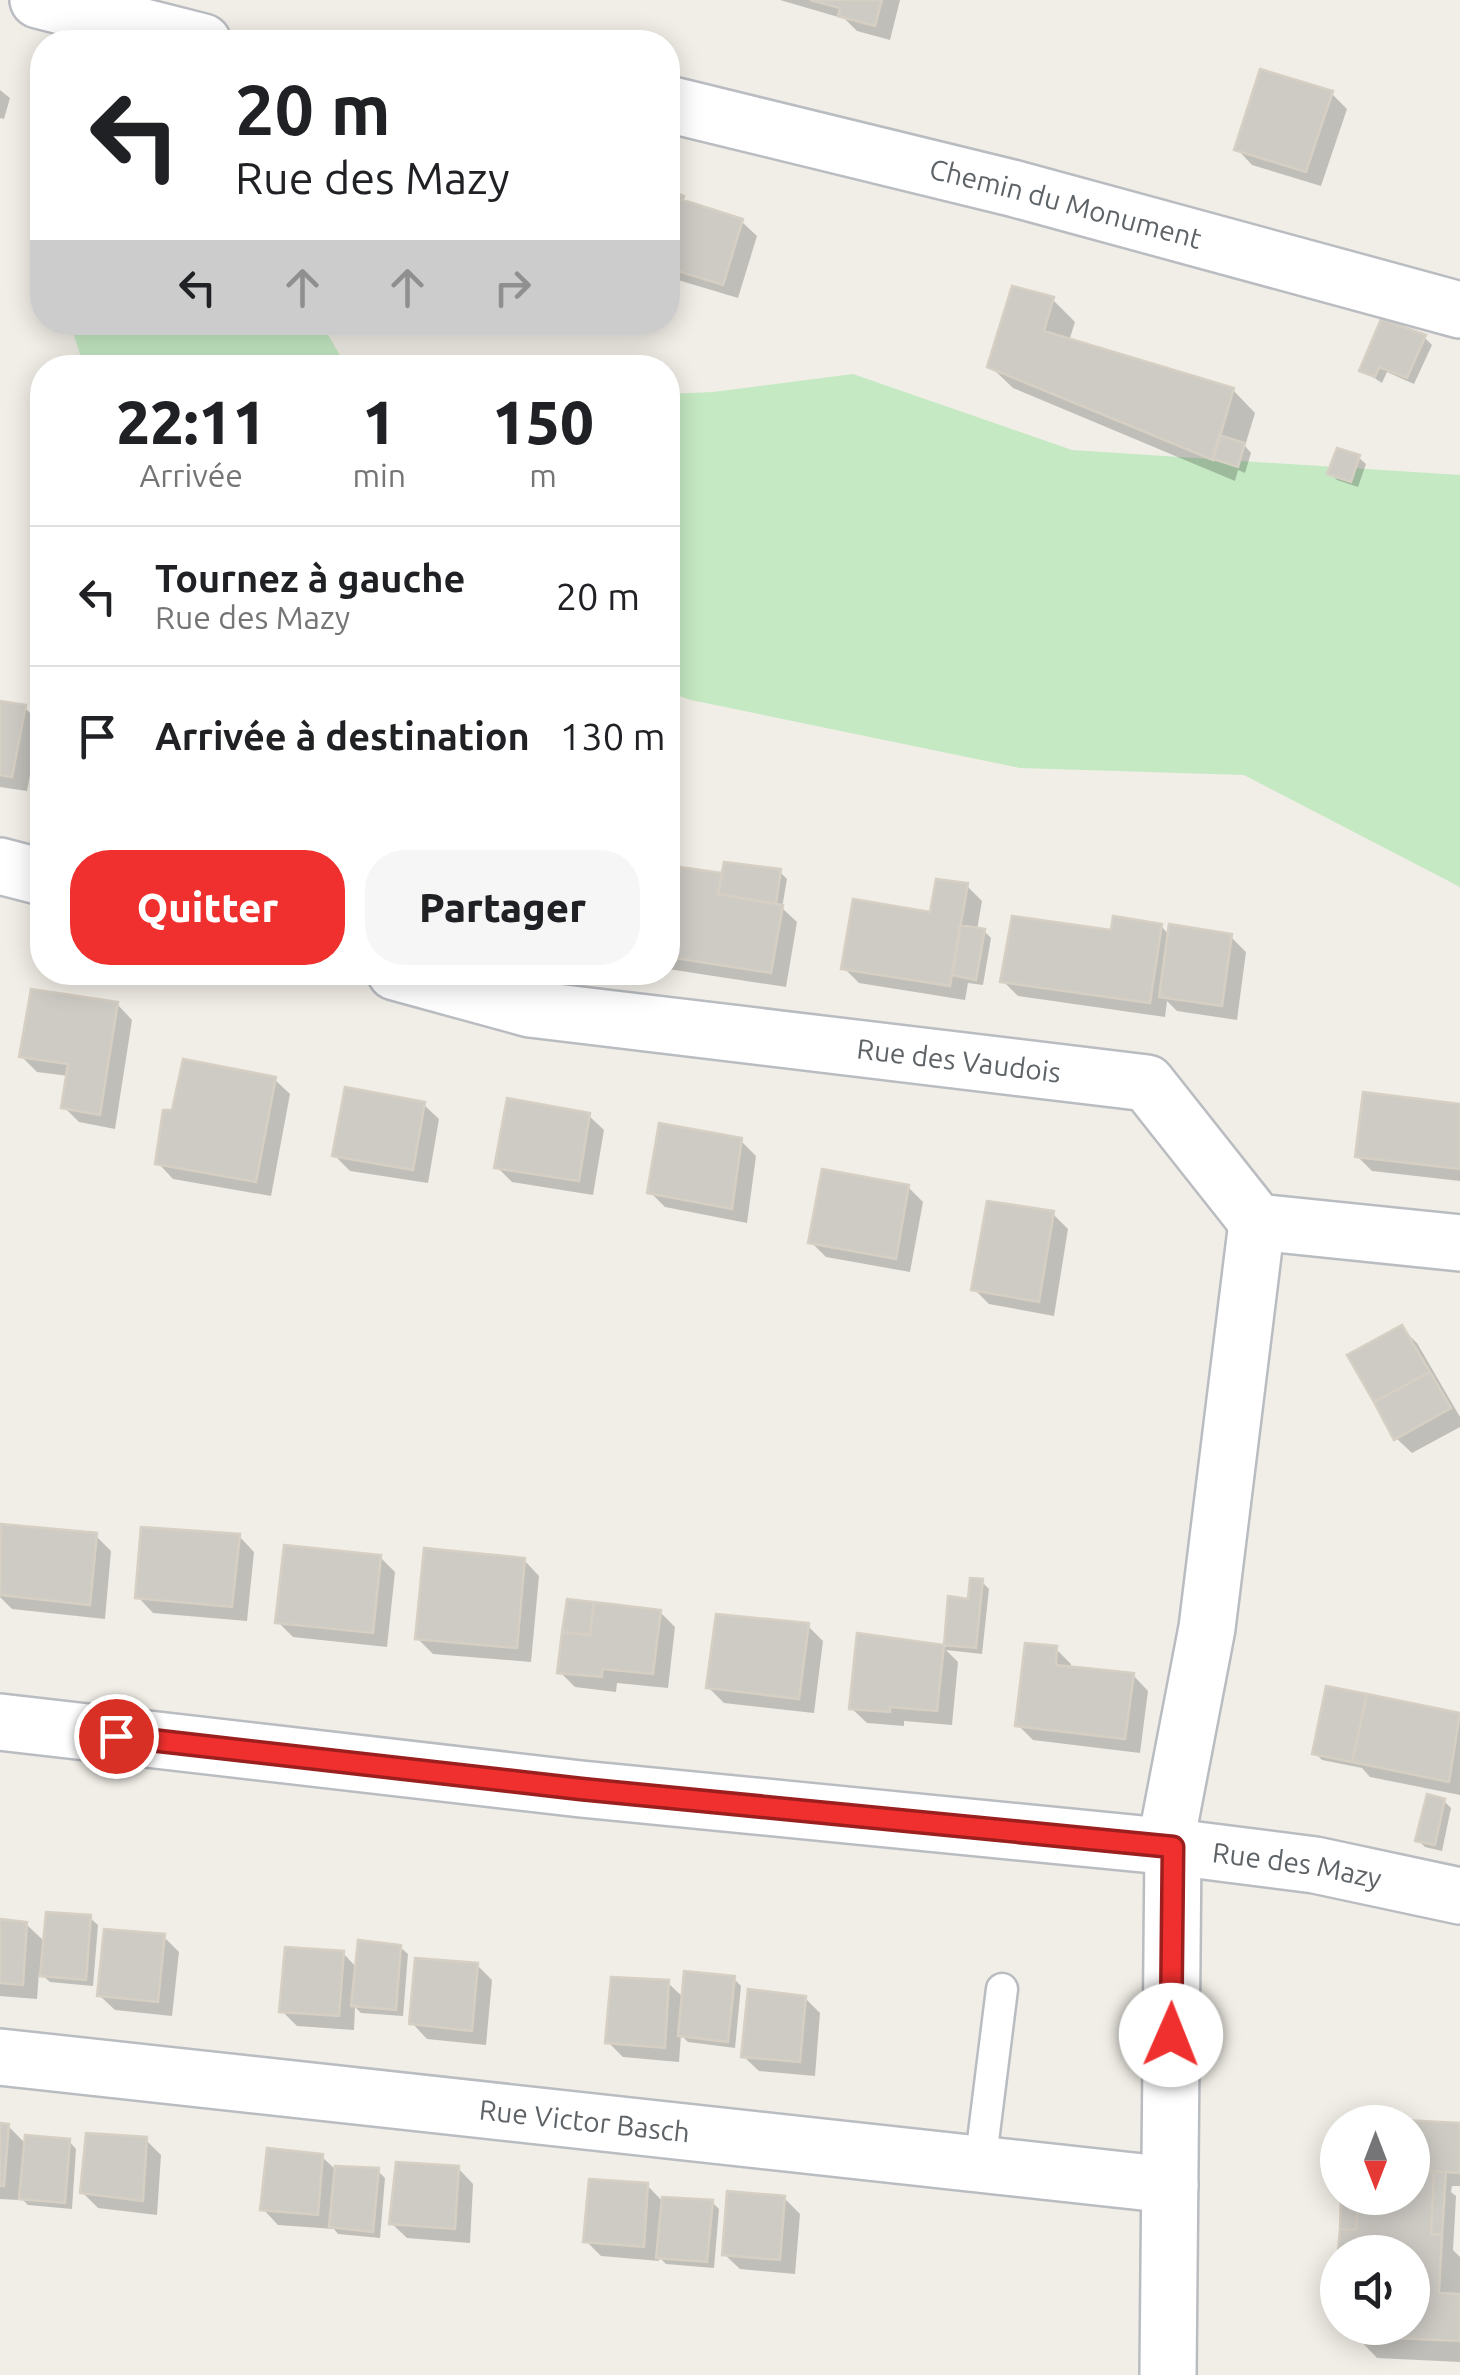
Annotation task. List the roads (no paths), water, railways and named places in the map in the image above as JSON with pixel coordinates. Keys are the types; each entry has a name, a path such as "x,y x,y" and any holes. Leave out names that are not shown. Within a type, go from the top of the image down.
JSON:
{"street":[{"path":"38,0 156,30"},
{"name":"Chemin du Monument","path":"680,107 1012,188 1460,310"},
{"path":"0,866 30,874"},
{"name":"Rue des Vaudois","path":"442,985 530,1009 1147,1083 1257,1222"},
{"path":"1168,2375 1173,1847 1170,1821 1207,1628 1257,1222 1460,1243"},
{"name":"Rue des Mazy","path":"0,1722 562,1787 1173,1847 1315,1864 1460,1896"},
{"name":"Rue Victor Basch","path":"0,2057 1170,2186"}],"lane":[{"path":"980,2165 1002,1989"}]}
